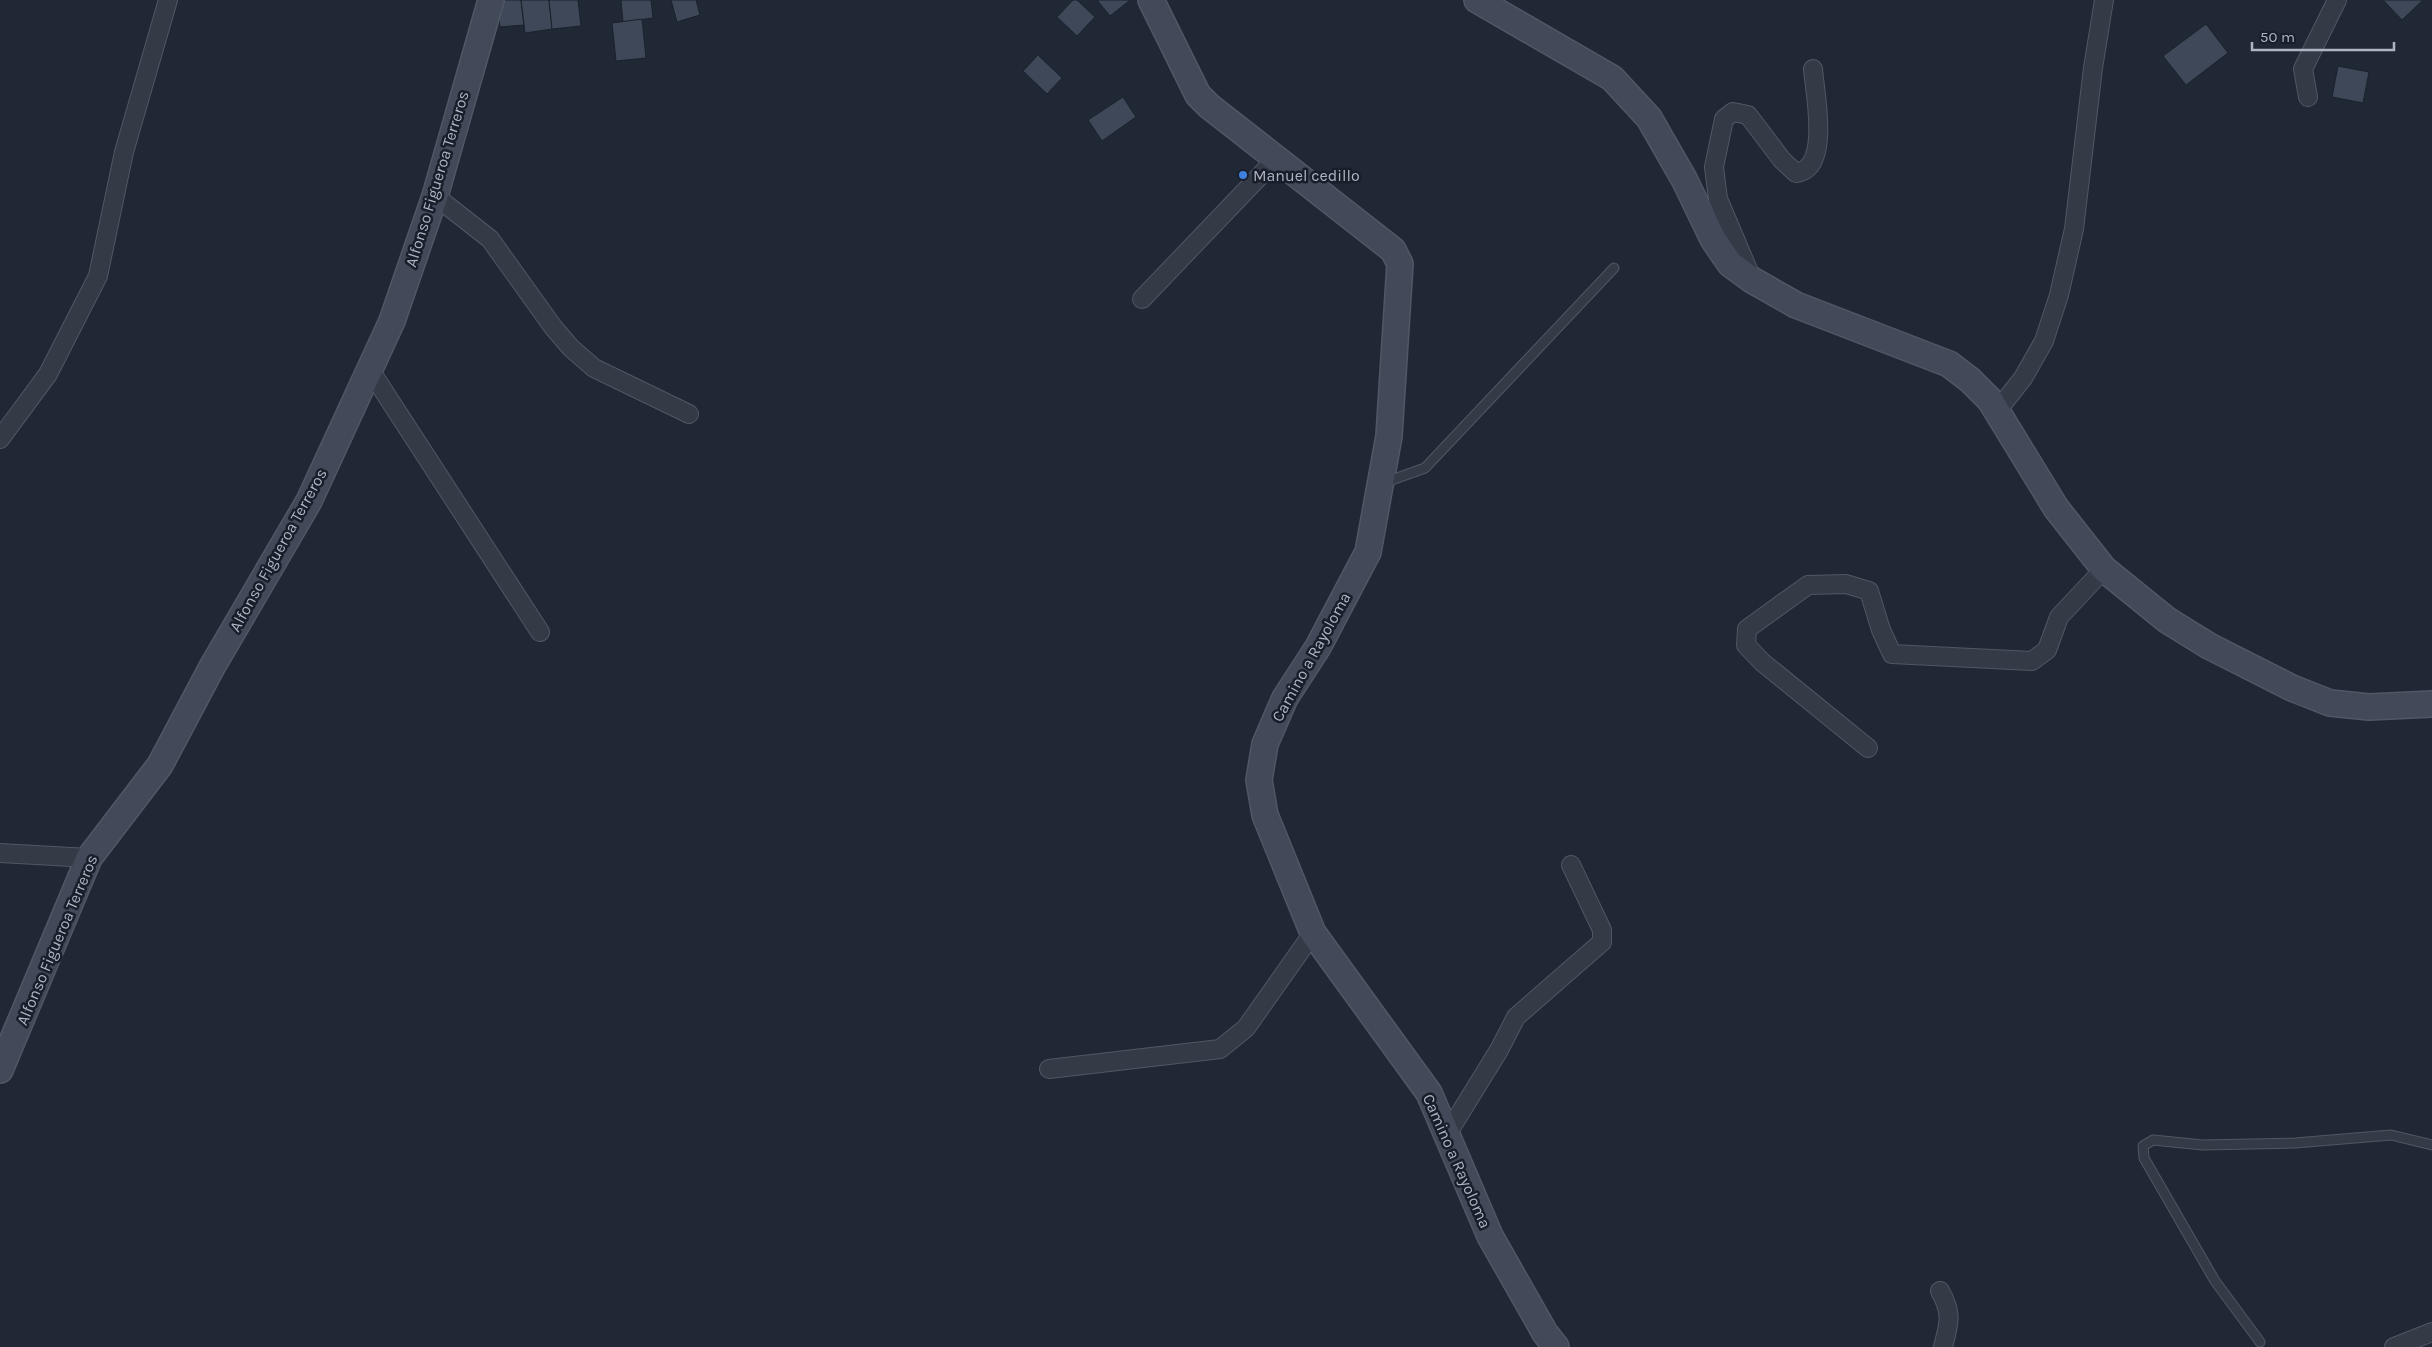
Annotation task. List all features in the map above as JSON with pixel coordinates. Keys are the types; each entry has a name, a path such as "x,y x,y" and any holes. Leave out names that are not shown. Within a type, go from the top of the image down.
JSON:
{"street":[{"path":"3,430 48,374 98,276 124,152 168,0"},
{"name":"Alfonso Figueroa Terreros","path":"0,1070 89,858 160,765 212,667 309,501 370,370 392,321 434,196 491,0"},
{"name":"Camino a Rayoloma","path":"1151,0 1198,95 1208,106 1393,250 1400,264 1389,436 1368,552 1318,647 1285,698 1265,744 1259,780 1265,815 1312,933 1429,1093 1490,1236 1545,1333 1556,1347"},
{"path":"1476,0 1612,78 1649,118 1684,179 1714,239 1730,264 1752,280 1796,305 1949,364 1970,380 1997,410 2056,508 2104,569 2166,620 2209,646 2292,688 2330,703 2369,707 2432,704"},
{"path":"1997,410 2023,378 2044,341 2059,296 2074,229 2093,68 2104,0"},
{"path":"2308,97 2303,69 2337,0"},
{"path":"1752,280 1718,199 1714,168 1720,131 1724,119 1733,112 1748,115 1782,160 1796,173 1801,173 1811,166 1819,144 1813,69"},
{"path":"1142,299 1276,159"},
{"path":"434,196 490,239 553,327 571,348 594,368 689,414"},
{"path":"370,370 540,632"},
{"path":"1868,748 1762,662 1746,645 1747,629 1808,585 1846,584 1869,591 1881,630 1892,654 2032,660 2047,650 2059,616 2104,569"},
{"path":"0,854 89,858"},
{"path":"1446,1136 1499,1050 1516,1018 1602,942 1602,930 1570,865"},
{"path":"1048,1069 1220,1049 1246,1028 1312,933"},
{"path":"1940,1291 1949,1306 1943,1347"},
{"path":"2394,1347 2432,1332"}],"lane":[{"path":"1380,484 1425,468 1614,268"},
{"path":"2260,1342 2215,1281 2144,1158 2143,1146 2153,1140 2203,1145 2286,1143 2391,1135 2432,1145"}],"building":[{"path":"497,0 521,0 524,25 500,27"},
{"path":"521,0 549,0 552,29 525,33"},
{"path":"549,0 578,0 581,26 552,29"},
{"path":"621,0 651,0 653,18 623,22"},
{"path":"671,0 696,0 700,15 677,22"},
{"path":"1073,0 1077,0 1095,17 1077,36 1057,17"},
{"path":"1097,0 1128,0 1129,1 1110,16"},
{"path":"2383,0 2423,0 2402,20"},
{"path":"642,19 646,58 616,61 612,23"},
{"path":"2206,24 2228,53 2186,85 2163,56"},
{"path":"1038,55 1062,78 1047,94 1023,71"},
{"path":"2338,66 2369,72 2363,103 2332,97"},
{"path":"1123,97 1136,117 1102,141 1088,120"}],"place":[{"name":"Manuel cedillo","path":"1243,175"}]}
